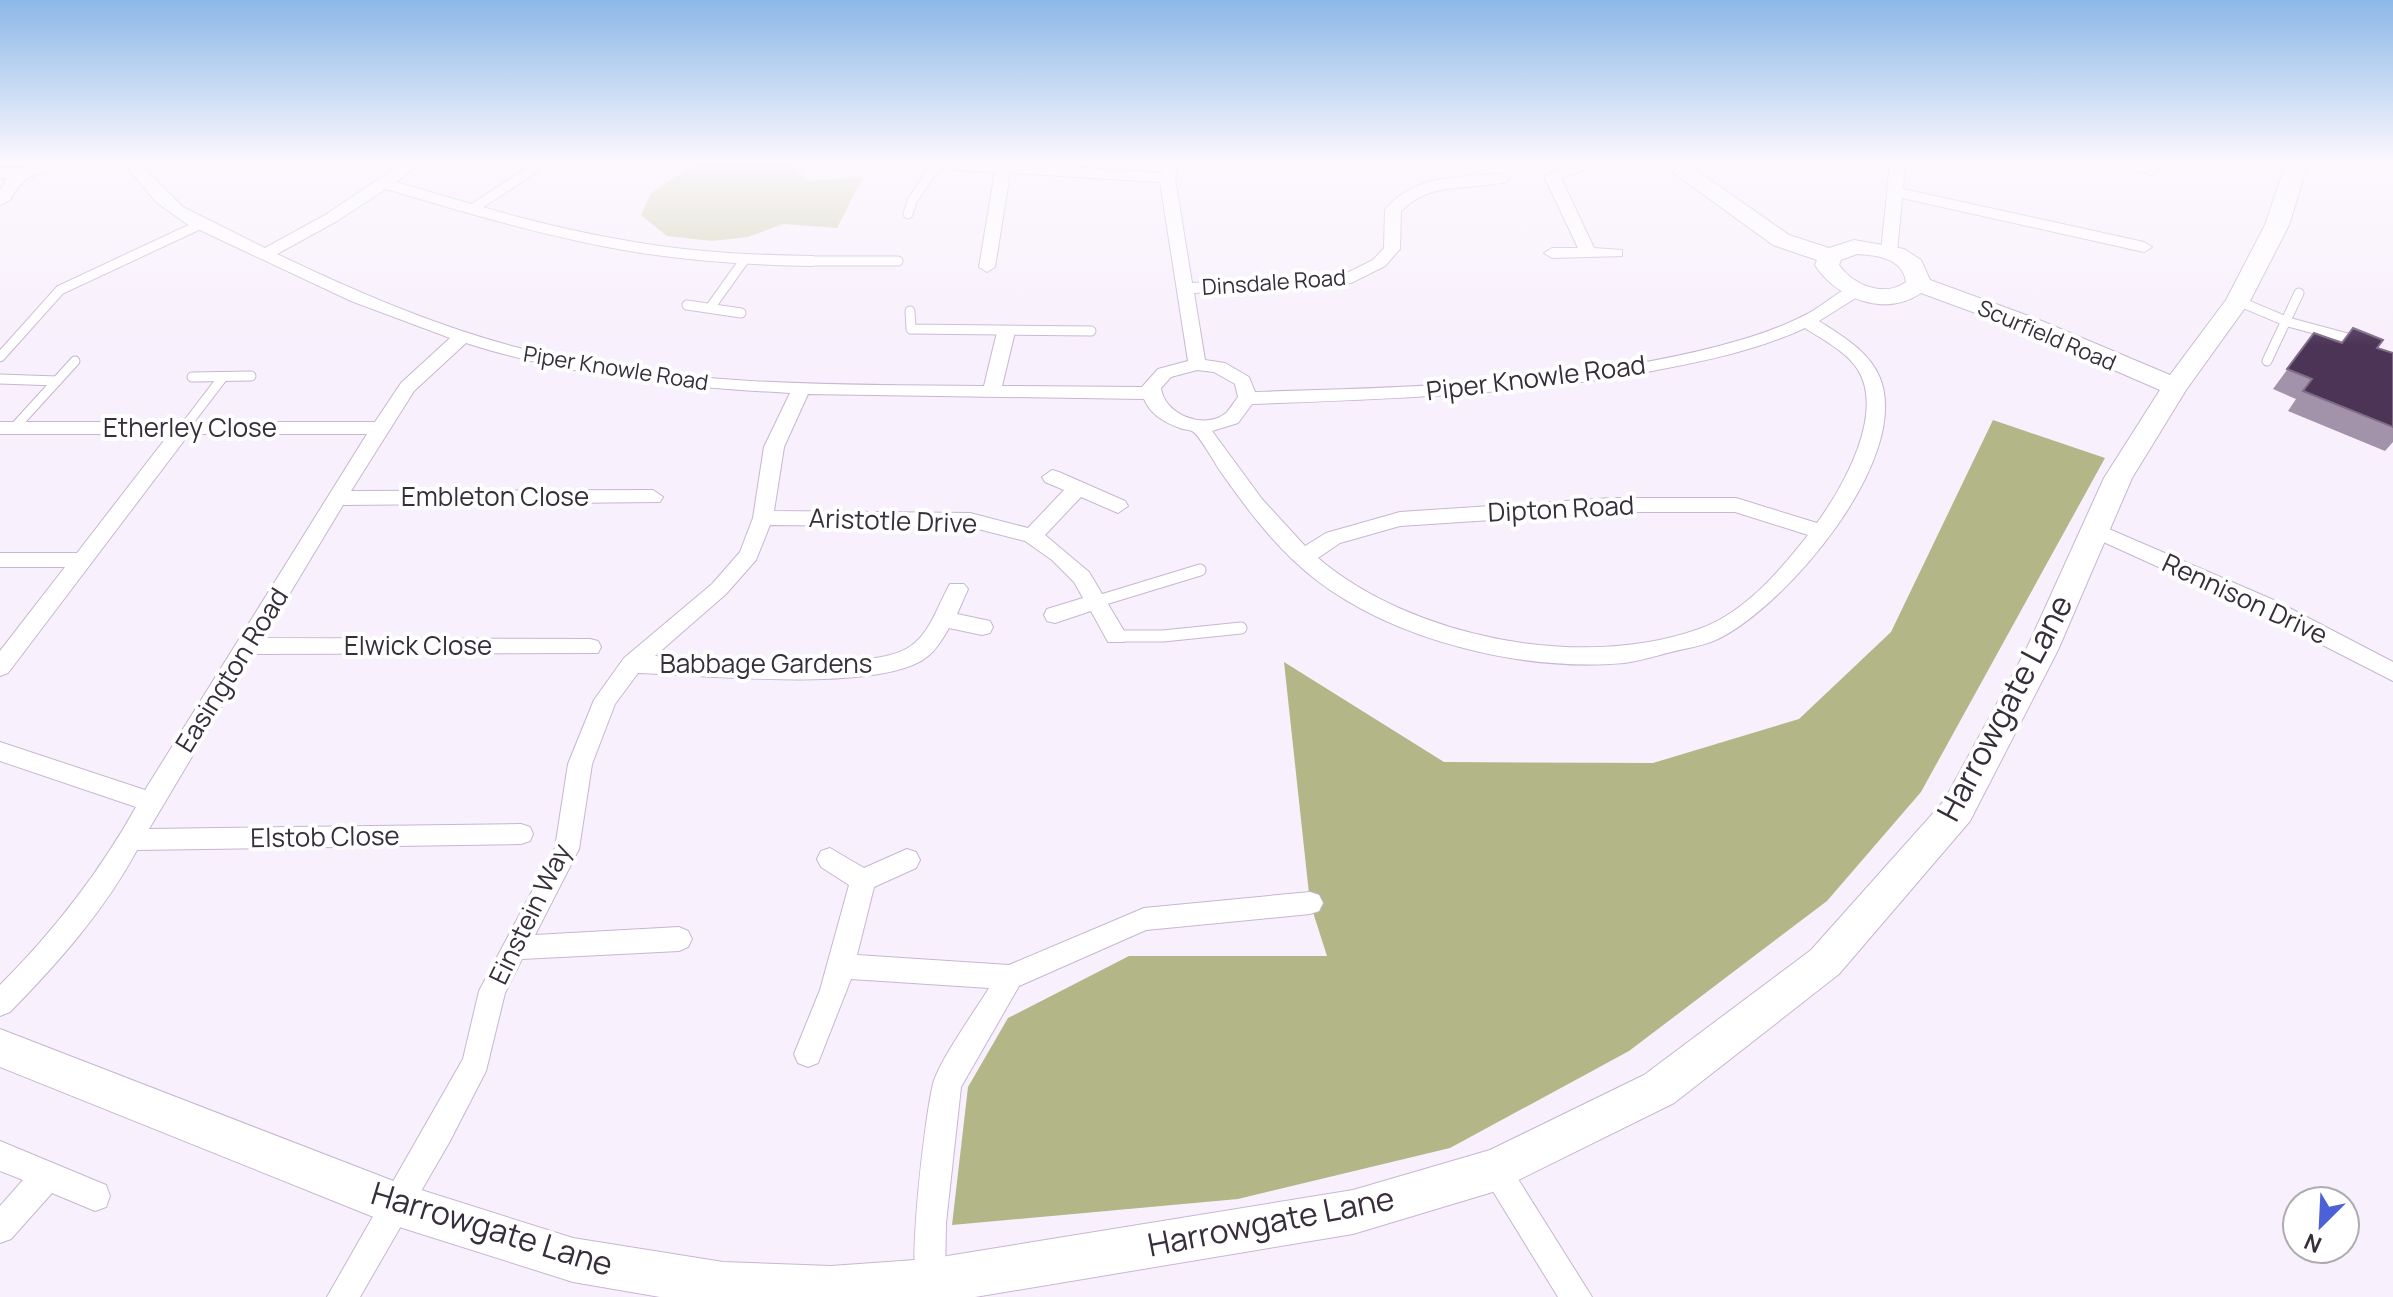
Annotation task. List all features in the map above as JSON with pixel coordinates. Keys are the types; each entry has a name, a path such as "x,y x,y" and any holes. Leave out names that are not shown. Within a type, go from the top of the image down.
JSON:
{"street":[{"path":"265,254 318,224"},
{"path":"530,224 595,240 660,251 745,259 813,261"},
{"path":"987,267 994,224"},
{"path":"1175,224 1197,364"},
{"name":"Dinsdale Road","path":"1183,289 1351,278 1379,263 1392,249 1393,224"},
{"path":"1574,224 1588,253"},
{"path":"1757,224 1781,240 1830,256 1854,247 1889,252 1914,267 1919,276 1918,284 1902,295 1887,296 1856,290 1831,274 1827,265 1830,256"},
{"path":"1889,252 1892,224"},
{"path":"2035,224 2144,248"},
{"name":"Harrowgate Lane","path":"0,1048 396,1204 573,1260 723,1285 831,1289 929,1282 1353,1212 1496,1170 1659,1089 1825,962 1957,811 2042,650 2118,478 2175,387 2238,301 2277,224"},
{"name":"Piper Knowle Road","path":"199,225 337,290 462,337 513,352 598,370 697,382 801,388 1150,393"},
{"path":"1552,253 1616,253"},
{"name":"Scurfield Road","path":"1918,284 2028,324 2175,387"},
{"name":"Piper Knowle Road","path":"1247,398 1419,392 1555,382 1727,349 1808,322 1834,308 1856,290"},
{"path":"1198,425 1250,501 1304,557 1325,575 1377,607 1451,636 1544,654 1631,654 1709,634 1763,600 1822,532 1849,489 1875,422 1877,396 1870,375 1858,358 1808,322"},
{"path":"992,391 1006,332"},
{"name":"Easington Road","path":"0,1003 53,950 114,869 151,802 380,428 407,387 462,337"},
{"path":"1197,364 1219,367 1233,373 1243,381 1247,398 1243,408 1233,417 1215,424 1198,425 1181,423 1161,414 1153,404 1150,393 1155,382 1164,374 1197,364"},
{"name":"Einstein Way","path":"343,1297 440,1131 476,1062 492,991 567,849 580,764 605,700 632,664 719,589 749,555 763,518 774,447 801,388"},
{"name":"Etherley Close","path":"7,428 380,428"},
{"path":"0,667 184,428"},
{"path":"1052,477 1118,506"},
{"path":"1032,536 1078,488"},
{"name":"Embleton Close","path":"338,498 653,497"},
{"name":"Dipton Road","path":"1304,557 1333,538 1400,519 1611,505 1736,505 1822,532"},
{"name":"Aristotle Drive","path":"763,518 970,520 1032,536 1059,555 1082,577 1116,636"},
{"name":"Rennison Drive","path":"2095,530 2268,607 2393,672"},
{"path":"0,560 80,560"},
{"name":"Babbage Gardens","path":"632,664 869,668 895,663 913,655 944,619 957,589"},
{"path":"1055,615 1095,602"},
{"path":"944,619 982,627"},
{"name":"Elwick Close","path":"246,646 590,647"},
{"path":"0,751 151,802"},
{"name":"Elstob Close","path":"129,840 521,834"},
{"path":"830,859 863,880"},
{"path":"863,880 907,860"},
{"path":"808,1054 823,1025 842,966 863,880"},
{"path":"842,966 1010,977 1144,919 1310,903"},
{"path":"514,948 679,939"},
{"path":"929,1282 931,1223 947,1084 1010,977"},
{"path":"0,1156 95,1196"},
{"path":"1496,1170 1576,1297"},
{"path":"0,1228 47,1176"}],"lane":[{"path":"0,357 60,290 199,225"},
{"path":"710,308 745,259"},
{"path":"813,261 898,261"},
{"path":"2267,361 2299,293"},
{"path":"2238,301 2288,322 2361,342 2371,352"},
{"path":"687,305 741,313"},
{"path":"910,311 911,329 1091,331"},
{"path":"7,428 75,361"},
{"path":"192,377 251,376"},
{"path":"184,428 223,377"},
{"path":"0,379 57,381"},
{"path":"1095,602 1200,570"},
{"path":"1116,636 1163,636 1241,628"}],"green space":[{"path":"652,224 839,224 837,228 783,224 748,237 712,241 667,236"},
{"path":"1993,420 2105,458 1921,792 1827,901 1629,1051 1450,1148 1238,1199 952,1225 968,1087 1008,1018 1129,956 1327,956 1310,903 1284,662 1444,762 1653,763 1799,719 1891,632"}],"building":[{"path":"2353,328 2383,340 2377,348 2393,353 2393,427 2303,391 2312,379 2287,369 2314,333 2342,343"}]}
